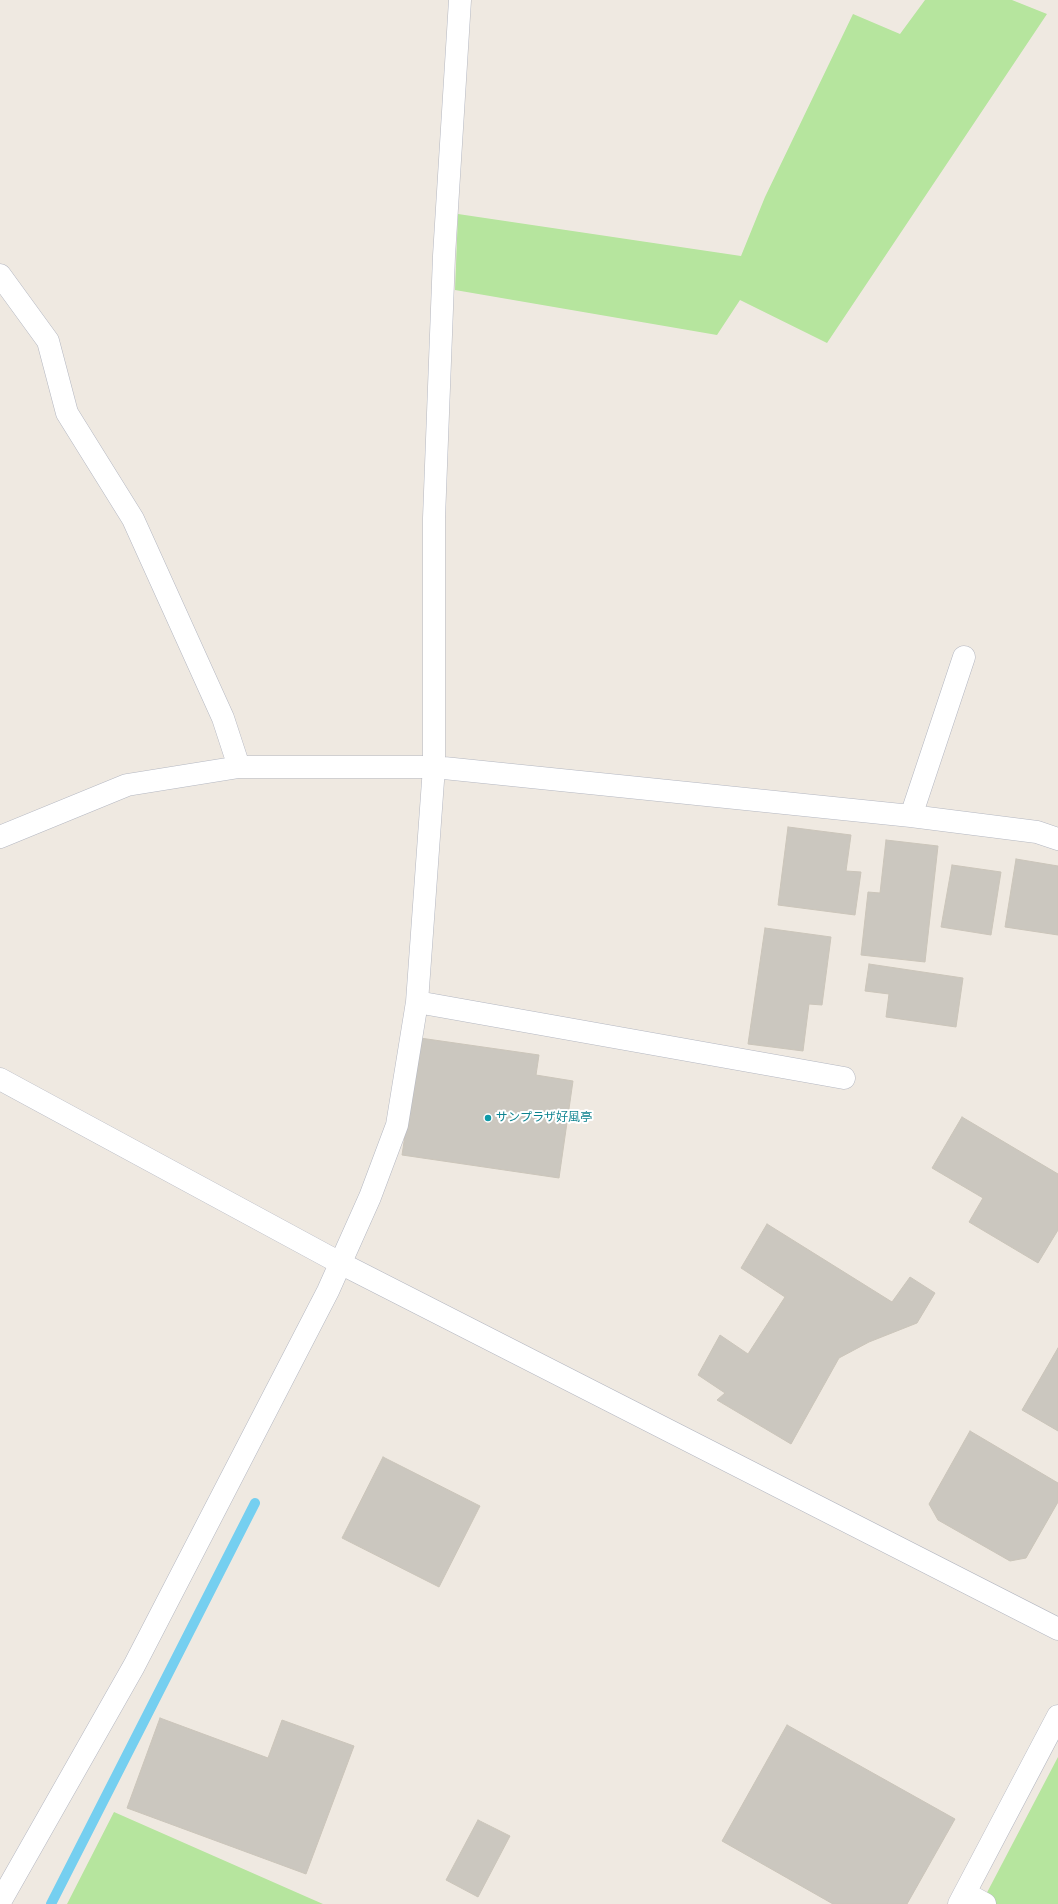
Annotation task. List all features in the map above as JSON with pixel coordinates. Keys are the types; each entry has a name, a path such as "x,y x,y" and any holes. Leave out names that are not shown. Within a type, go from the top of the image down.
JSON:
{"street":[{"path":"0,1902 134,1666 328,1291 370,1197 397,1125 417,1002 434,767 434,518 444,256 460,0"},
{"path":"0,275 48,341 67,413 133,519 223,718 239,767"},
{"path":"911,816 964,657"},
{"path":"0,837 127,785 239,767 434,767 911,816 1037,832 1058,839"},
{"path":"417,1002 844,1078"},
{"path":"0,1079 340,1263 1058,1629"},
{"path":"985,1904 962,1899 1058,1716"}],"green space":[{"path":"925,0 1012,0 1047,14 827,343 740,300 717,335 455,290 458,214 741,256 765,197 853,14 900,34"},
{"path":"1058,1757 1058,1904 981,1904"},
{"path":"114,1812 307,1897 323,1904 67,1904"}],"building":[{"path":"788,827 851,835 846,871 861,872 855,915 778,905"},
{"path":"886,840 938,846 925,962 861,955 868,892 880,893"},
{"path":"1016,859 1058,866 1058,935 1005,927"},
{"path":"952,865 1001,872 991,935 941,927"},
{"path":"765,928 831,937 822,1005 809,1004 803,1051 748,1044"},
{"path":"869,964 963,978 956,1027 886,1017 889,994 865,991"},
{"name":"サンプラザ好風亭","path":"420,1038 539,1055 536,1075 573,1081 559,1178 402,1155"},
{"path":"962,1117 1058,1174 1058,1230 1038,1263 969,1222 983,1198 932,1168"},
{"path":"767,1224 892,1302 910,1277 935,1293 917,1323 869,1342 839,1358 791,1444 717,1400 725,1393 698,1375 720,1335 748,1354 785,1297 741,1268"},
{"path":"1058,1348 1058,1431 1022,1410"},
{"path":"970,1431 1058,1483 1058,1502 1026,1558 1010,1561 938,1520 929,1504"},
{"path":"383,1457 480,1506 439,1587 342,1538"},
{"path":"160,1718 268,1758 282,1720 354,1746 306,1874 127,1808"},
{"path":"787,1725 955,1819 907,1904 833,1904 722,1841"},
{"path":"478,1820 510,1836 478,1897 446,1880"}],"waterway":[{"path":"51,1904 255,1503"}],"place":[{"name":"サンプラザ好風亭","path":"488,1118"}]}
